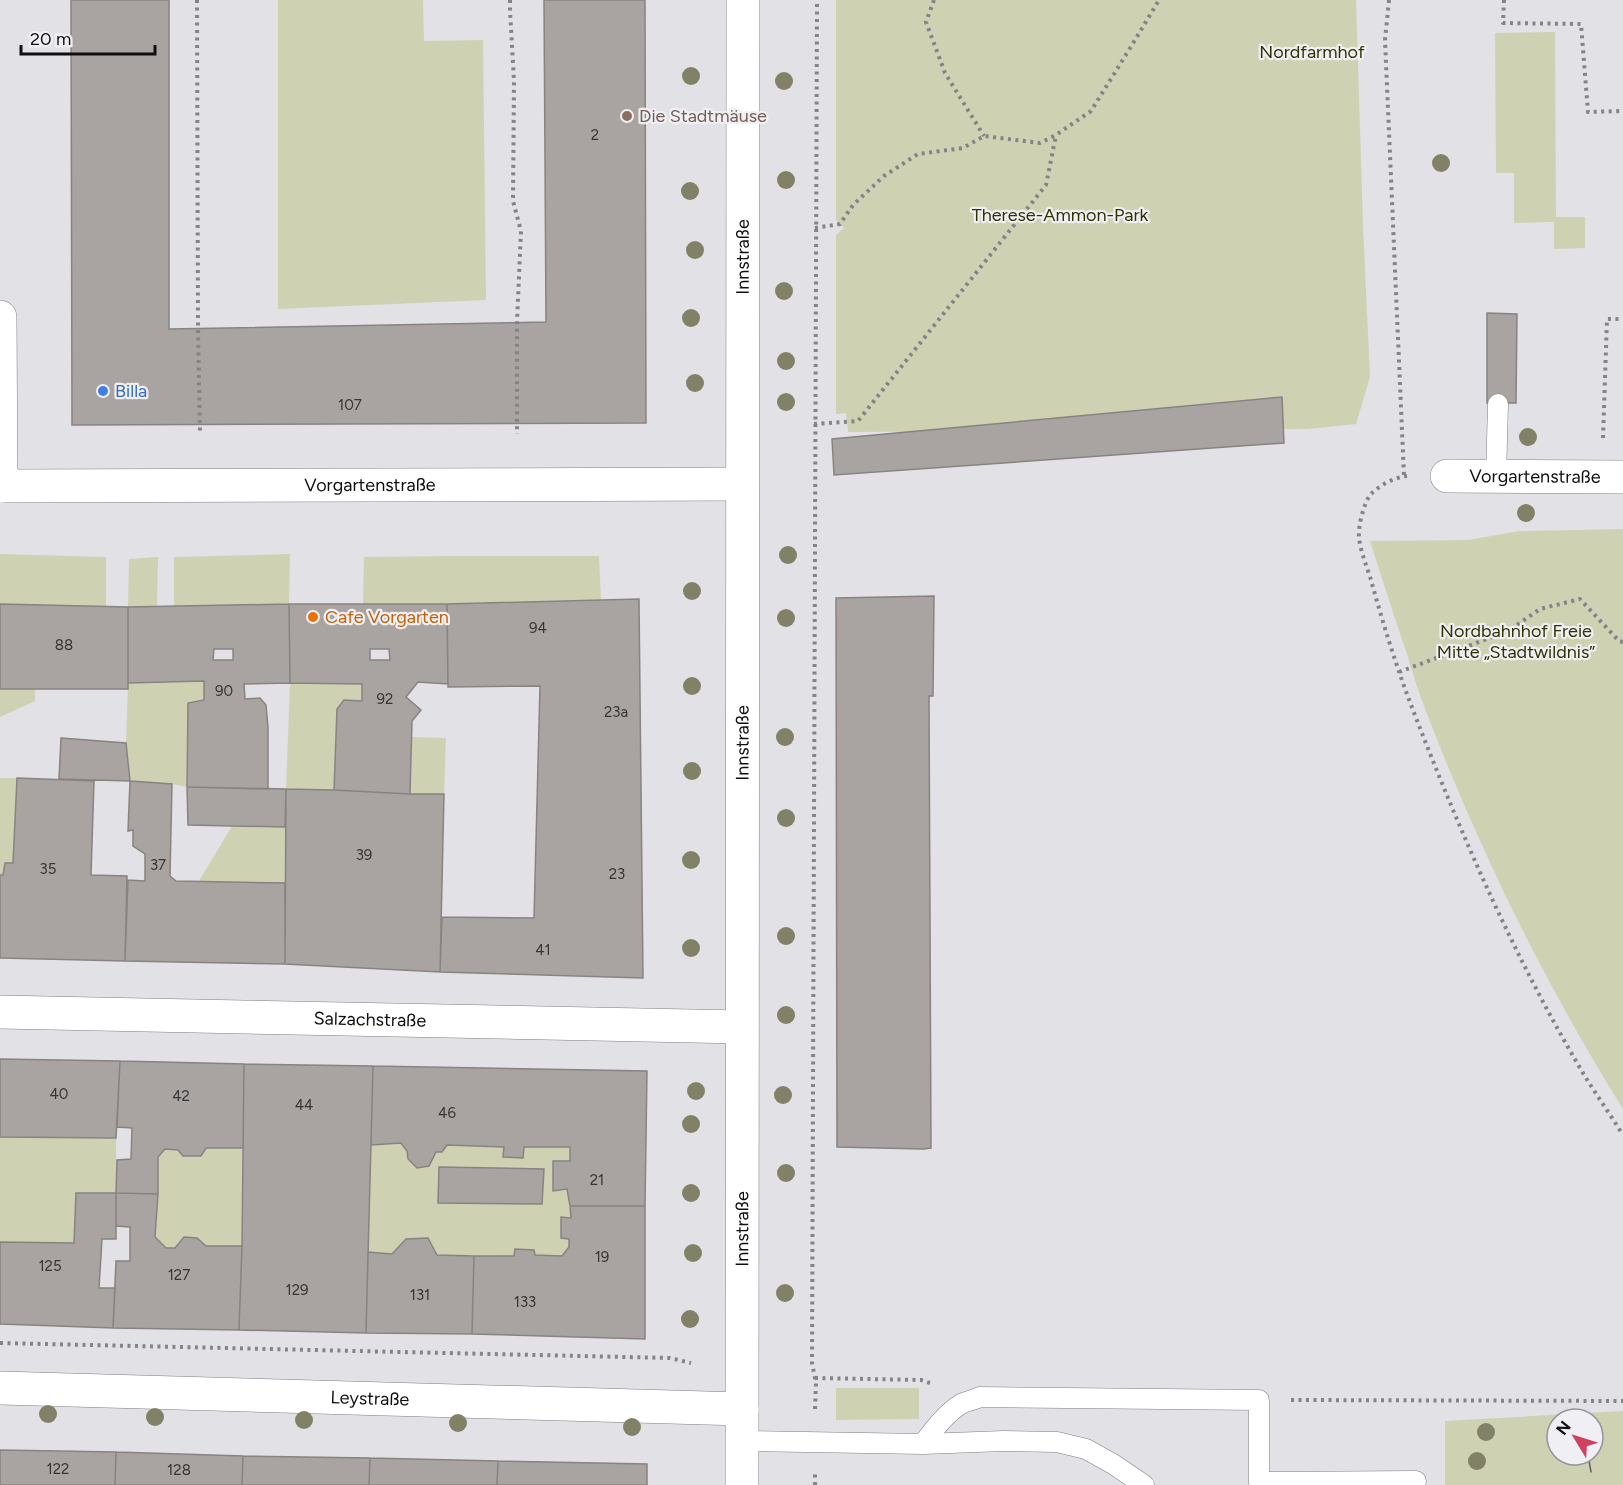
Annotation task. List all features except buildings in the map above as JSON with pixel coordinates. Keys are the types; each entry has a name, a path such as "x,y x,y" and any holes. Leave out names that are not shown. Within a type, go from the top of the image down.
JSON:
{"street":[{"name":"Innstraße","path":"741,1485 743,0"},
{"path":"0,317 1,486"},
{"name":"Vorgartenstraße","path":"1447,476 1612,477"},
{"name":"Vorgartenstraße","path":"1,486 742,484"},
{"name":"Salzachstraße","path":"0,1012 742,1028"},
{"name":"Leystraße","path":"0,1388 742,1425"}],"lane":[{"path":"1496,477 1498,404"},
{"path":"923,1444 934,1429 961,1404 980,1397 1259,1400 1259,1482 1416,1481"},
{"path":"742,1425 815,1442 923,1444 1057,1442 1086,1449 1144,1485"}],"path":[{"path":"197,0 200,433"},
{"path":"510,0 514,81 513,201 521,231 516,434"},
{"path":"815,1485 815,1378 812,1363 817,0"},
{"path":"934,0 926,22 945,72 984,136"},
{"path":"815,228 840,224 853,205 884,176 918,154 963,148 984,136 1040,143 1056,135 1091,111 1159,0"},
{"path":"1389,0 1385,40 1404,476"},
{"path":"1504,0 1503,23 1581,24 1588,112 1623,111"},
{"path":"814,423 858,421 1046,185 1056,135"},
{"path":"1612,477 1608,319 1623,319"},
{"path":"1447,476 1404,476 1384,484 1370,495 1362,513 1359,536 1383,625 1399,672 1453,810 1521,958 1586,1078 1623,1135"},
{"path":"1399,672 1508,632 1540,609 1580,599 1623,642"},
{"path":"0,1343 669,1358 691,1363"},
{"path":"815,1378 921,1380 980,1397"},
{"path":"1259,1400 1623,1401"}],"green space":[{"path":"278,0 423,0 424,41 483,40 486,300 278,309"},
{"name":"Therese-Ammon-Park","path":"836,0 1356,0 1370,377 1356,424 1308,429 848,432 846,413 836,414 836,235 844,228 836,220"},
{"path":"1555,32 1556,217 1585,217 1585,248 1554,249 1554,222 1514,223 1514,173 1496,173 1495,33"},
{"name":"Nordbahnhof Freie Mitte „Stadtwildnis”","path":"1623,529 1623,1109 1594,1062 1541,965 1469,816 1421,699 1370,541 1468,540 1520,531"},
{"path":"0,554 106,557 106,607 0,604"},
{"path":"290,554 289,604 174,606 174,557"},
{"path":"599,556 601,600 363,604 364,557"},
{"path":"158,557 157,607 128,607 129,559"},
{"path":"204,681 204,700 188,703 187,787 130,781 126,743 128,683"},
{"path":"290,683 362,684 362,701 344,700 337,709 334,790 286,789"},
{"path":"0,689 35,689 35,701 0,717"},
{"path":"411,737 446,738 444,794 410,794"},
{"path":"0,778 17,778 13,863 5,863 3,875 0,875"},
{"path":"232,826 285,827 285,883 199,881"},
{"path":"0,1137 116,1138 116,1193 76,1193 74,1243 0,1242"},
{"path":"401,1143 417,1168 429,1166 436,1152 442,1152 447,1145 504,1147 503,1157 522,1158 524,1147 570,1147 570,1161 553,1162 553,1190 567,1189 571,1218 561,1217 561,1238 569,1239 569,1247 562,1256 535,1255 534,1250 516,1249 514,1256 437,1255 406,1239 392,1254 368,1252 371,1145","holes":["439,1167 544,1169 542,1204"]},
{"path":"206,1148 243,1148 242,1246 206,1246 185,1237 175,1248 166,1248 155,1237 158,1157 165,1149 178,1150 183,1156 201,1156"},
{"path":"836,1388 919,1388 919,1419 836,1420"},
{"path":"1623,1411 1623,1485 1445,1485 1445,1421 1545,1415 1545,1467 1605,1467 1605,1412"}],"tram line":[{"path":"1590,1467 1591,1472"}],"place":[{"name":"Die Stadtmäuse","path":"627,116"},
{"name":"Billa","path":"103,391"},
{"name":"Cafe Vorgarten","path":"313,617"}],"park label":[{"name":"Nordfarmhof","path":"1312,52"}]}
